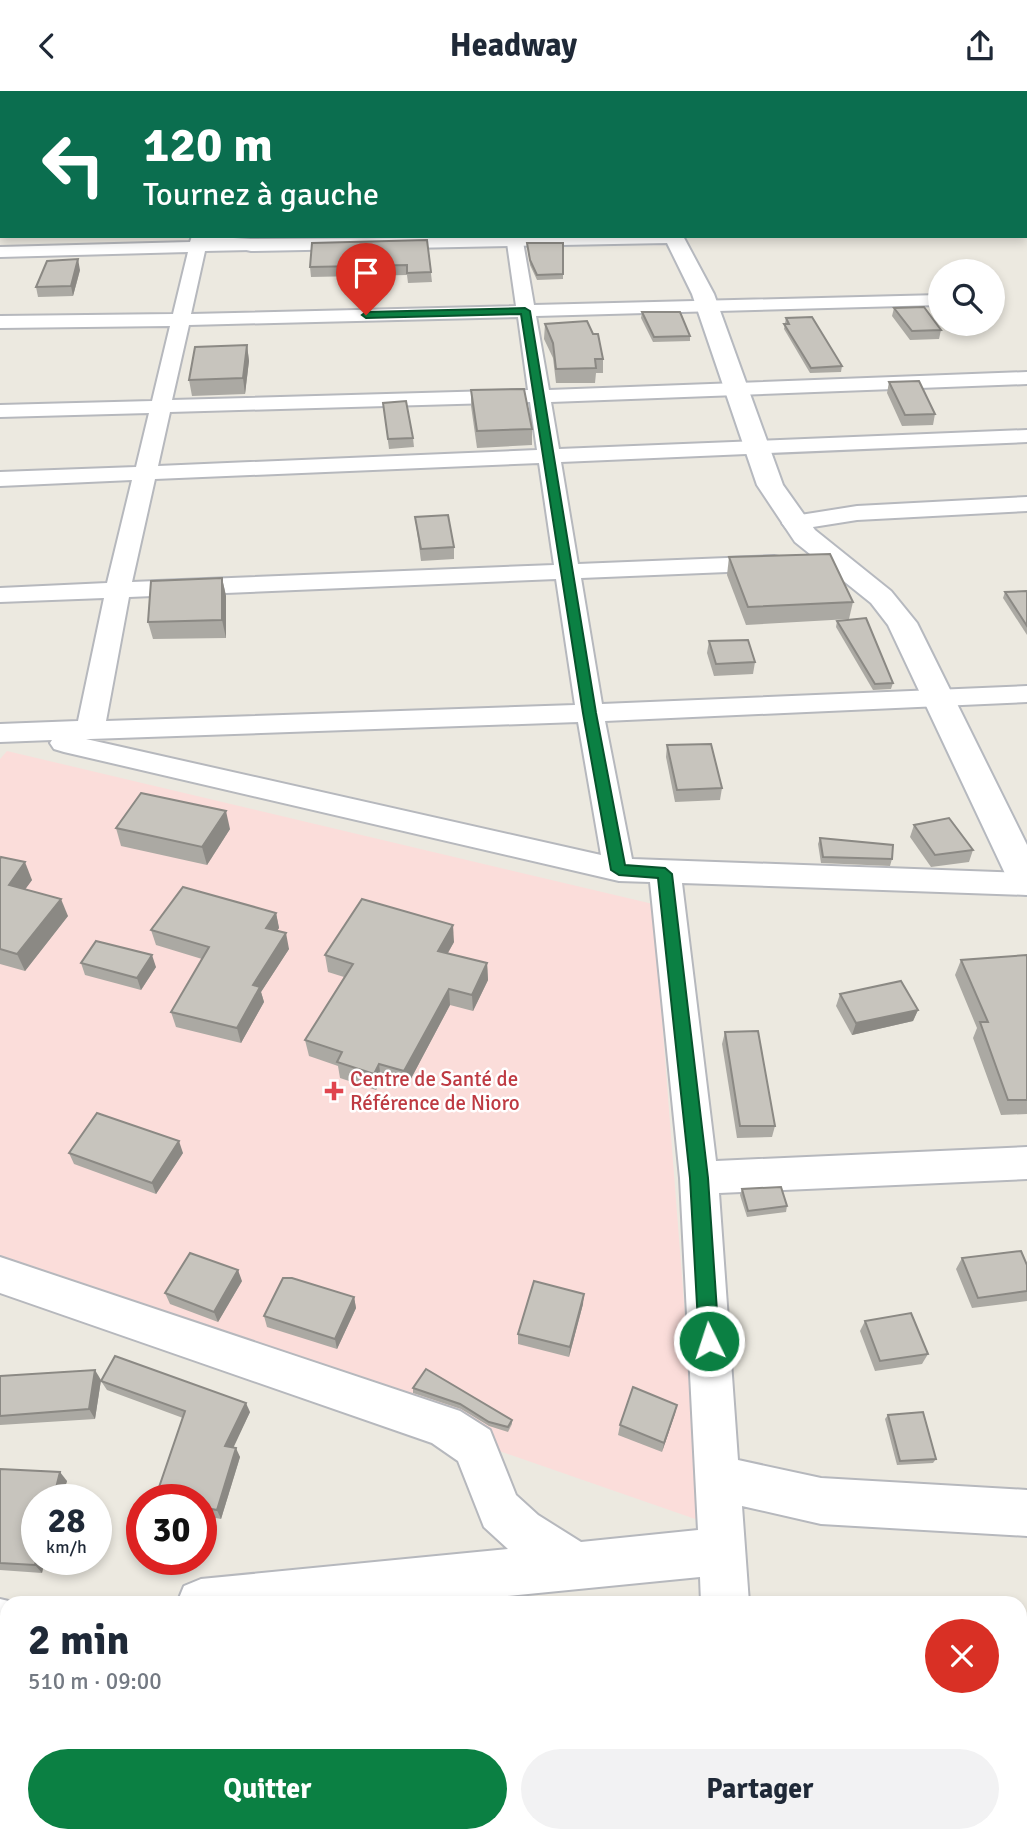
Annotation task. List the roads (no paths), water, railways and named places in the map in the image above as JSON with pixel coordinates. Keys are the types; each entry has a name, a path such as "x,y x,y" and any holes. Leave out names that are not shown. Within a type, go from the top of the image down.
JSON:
{"street":[{"path":"0,253 203,240 251,245 514,238 566,571 619,870"},
{"path":"8,732 619,870 665,874 1027,883 902,623 881,597 805,536 770,485 707,305 676,239 673,238"},
{"path":"90,730 118,590 160,406 203,240"},
{"path":"0,322 181,320 928,300"},
{"path":"0,411 539,396 1027,377"},
{"path":"0,479 1027,436"},
{"path":"794,523 857,513 1027,504"},
{"path":"0,595 797,562 832,555"},
{"path":"8,732 590,713 1027,694"},
{"path":"665,874 699,1178 725,1596"},
{"path":"699,1178 1027,1163"},
{"path":"0,1275 445,1426 474,1446 500,1511 522,1531 575,1565"},
{"path":"718,1478 821,1501 1027,1513"},
{"path":"270,1596 723,1551"}],"place":[{"name":"Centre de Santé de Référence de Nioro","path":"334,1091"}]}
